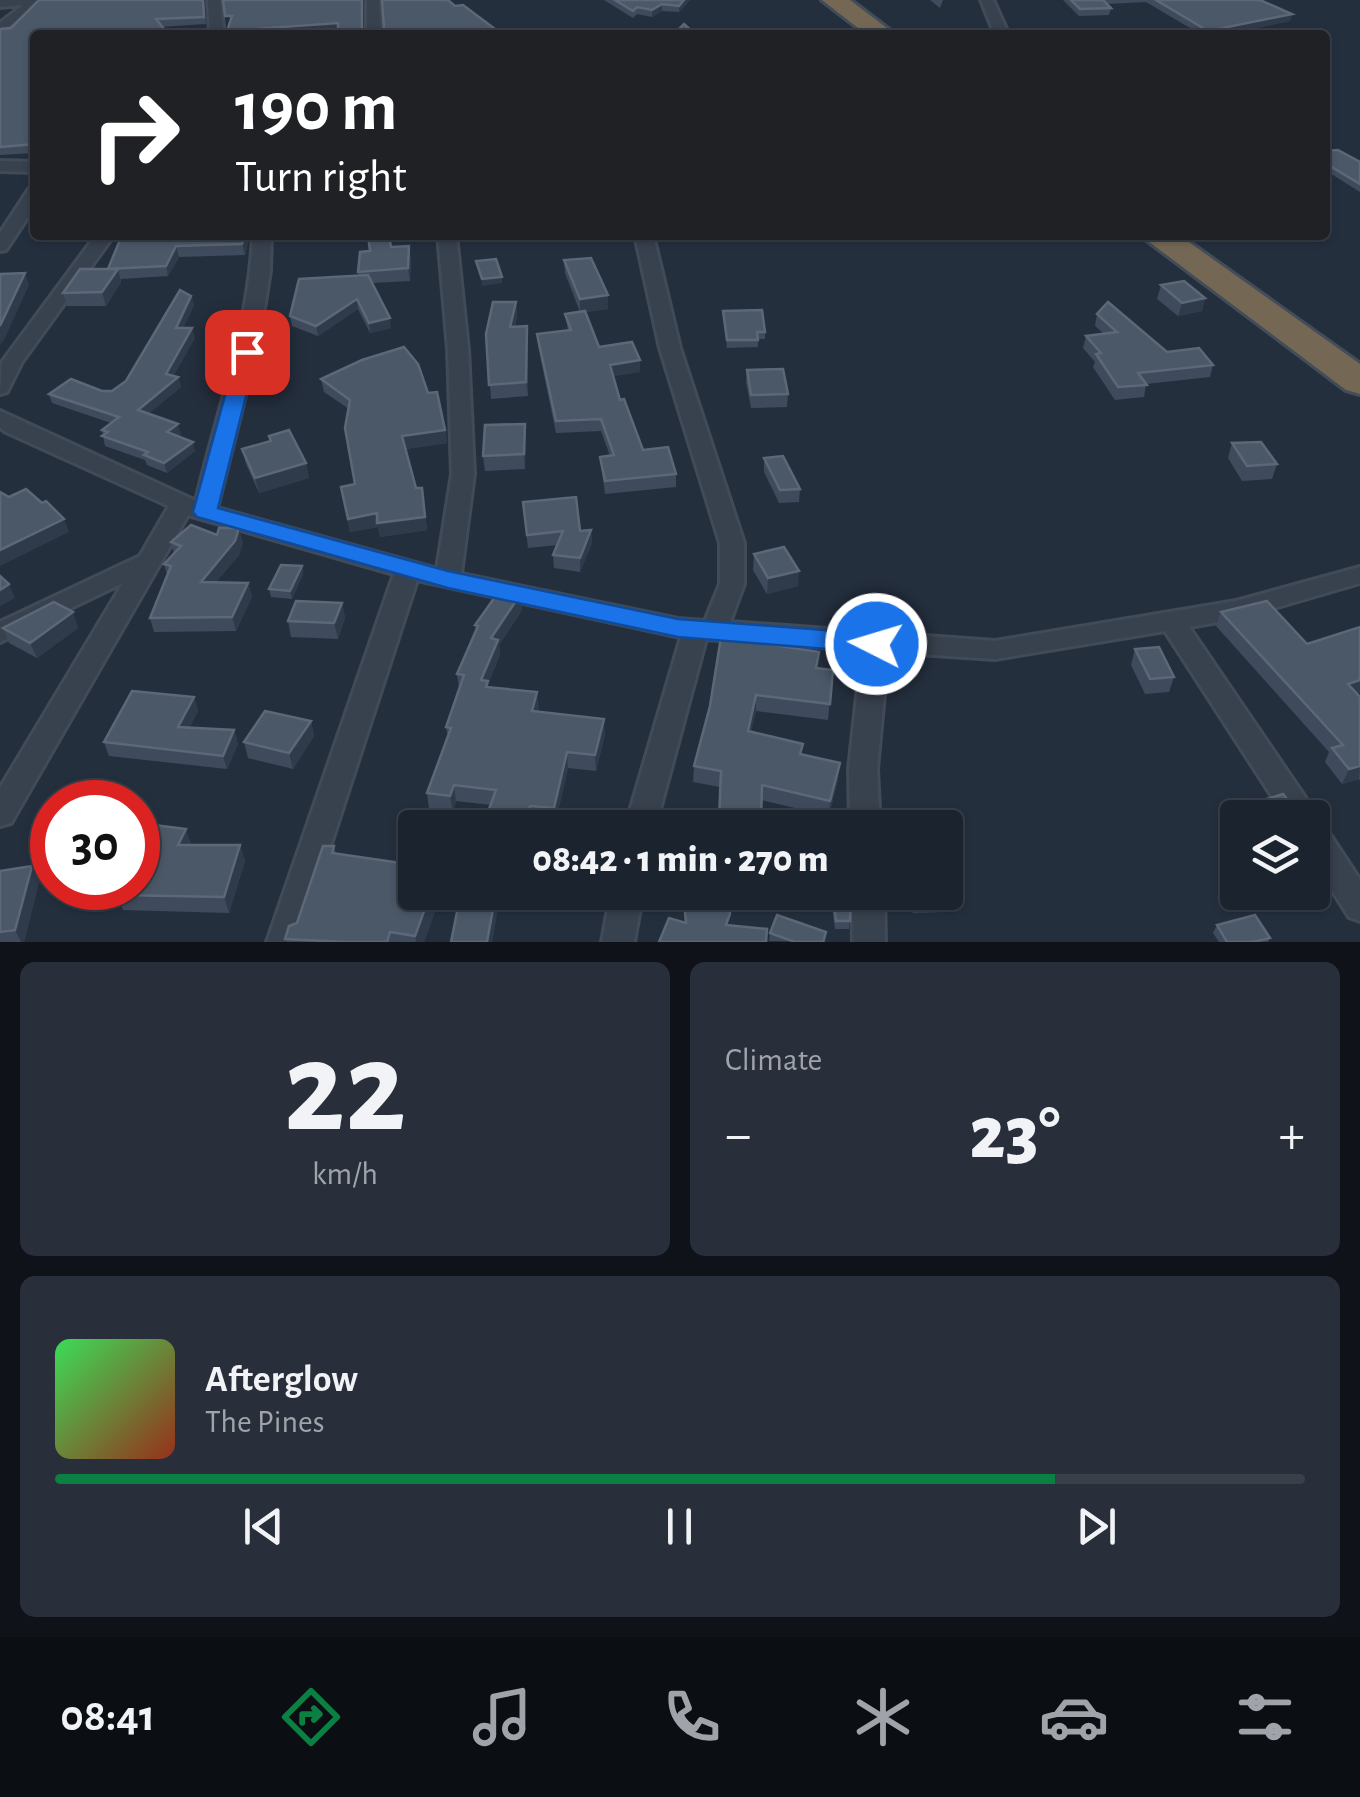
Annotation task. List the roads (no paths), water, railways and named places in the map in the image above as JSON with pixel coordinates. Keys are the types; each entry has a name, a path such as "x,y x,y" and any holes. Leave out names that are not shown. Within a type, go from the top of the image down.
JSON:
{"highway":[{"path":"834,0 877,30"},
{"path":"1164,240 1360,382"}],"street":[{"path":"0,3 34,0"},
{"path":"0,29 34,0"},
{"path":"214,0 217,30"},
{"path":"373,0 374,30"},
{"path":"987,0 1000,30"},
{"path":"0,166 30,167"},
{"path":"0,246 30,201"},
{"path":"0,388 12,362 101,240"},
{"path":"0,814 146,562 194,507 228,415 256,320 262,240"},
{"path":"447,240 458,348 463,474 448,580"},
{"path":"645,240 670,348 732,543 732,584 705,630 646,810"},
{"path":"0,417 12,426 194,507 448,580 705,630 996,650 1236,610 1360,575"},
{"path":"0,633 146,562"},
{"path":"283,942 408,569"},
{"path":"1171,620 1290,800"},
{"path":"864,810 863,769 876,644"},
{"path":"1330,861 1360,907"},
{"path":"618,942 624,910"},
{"path":"868,910 869,942"}]}
